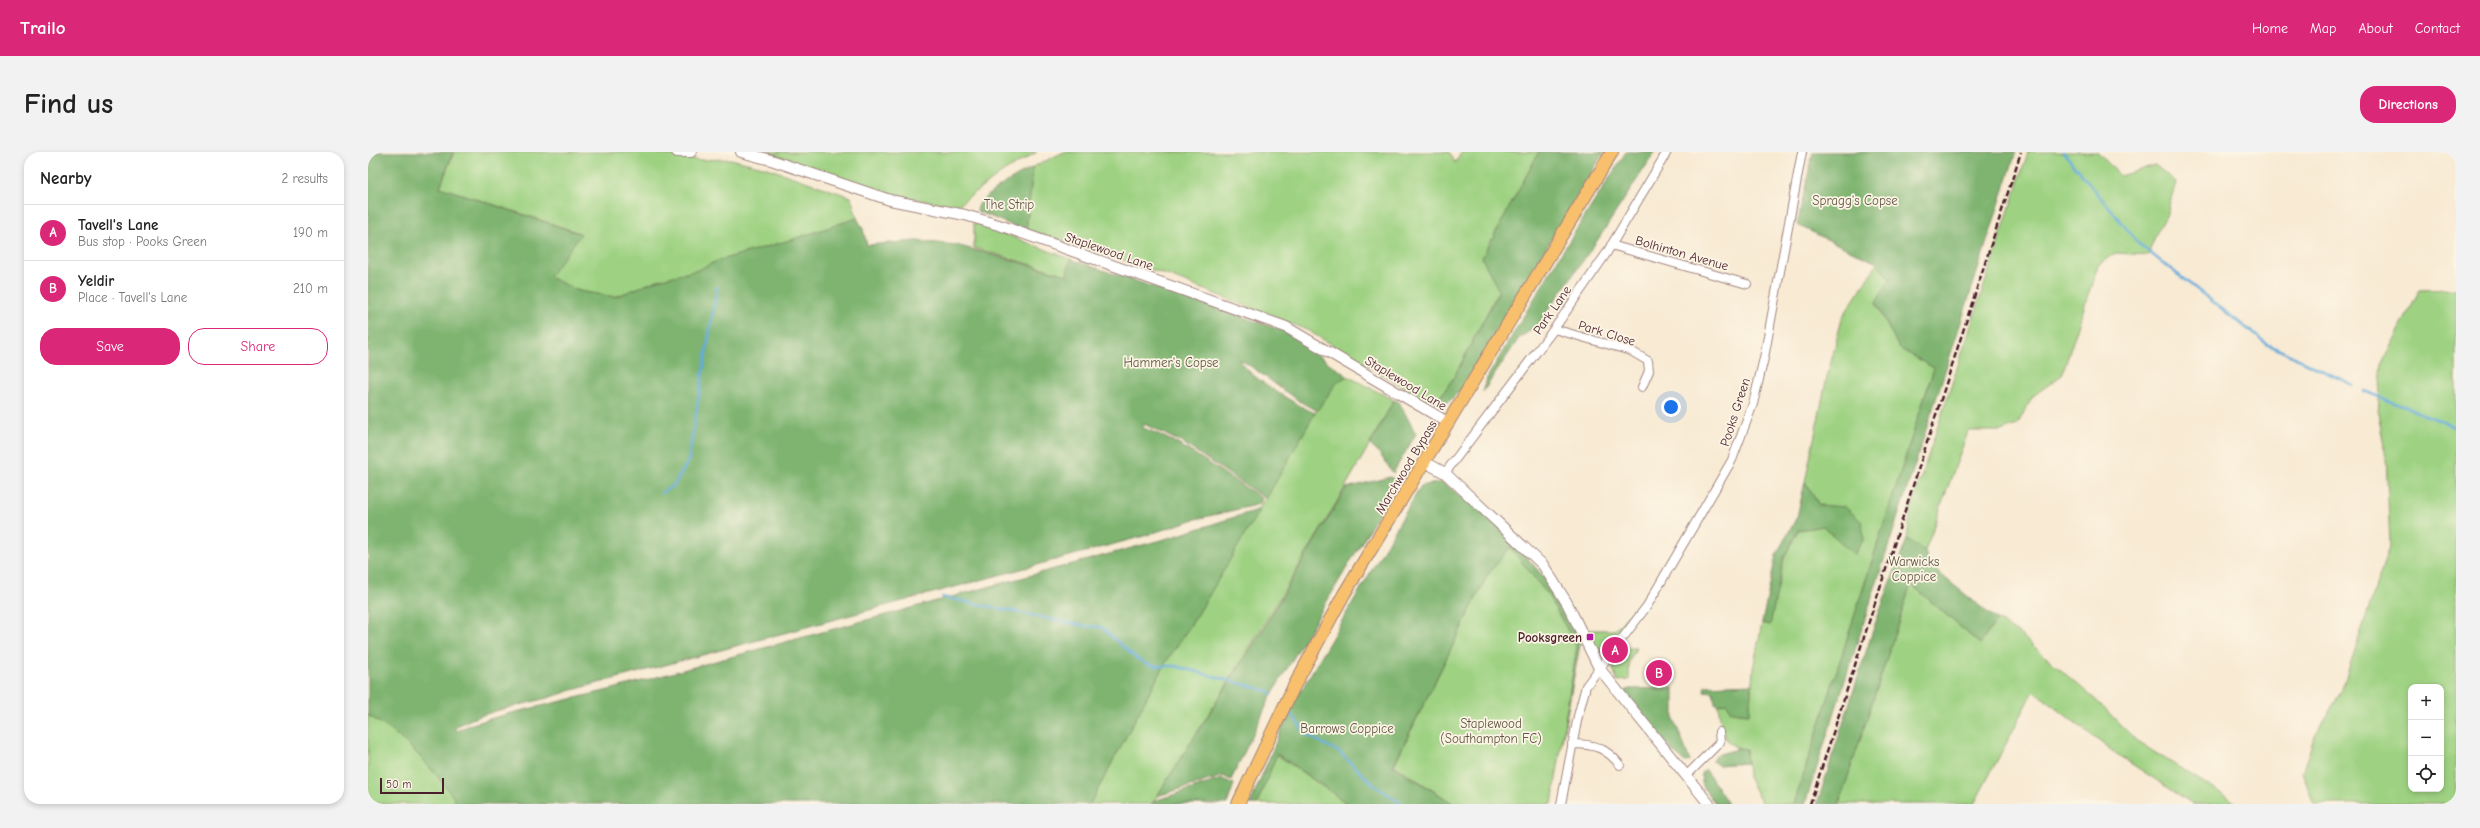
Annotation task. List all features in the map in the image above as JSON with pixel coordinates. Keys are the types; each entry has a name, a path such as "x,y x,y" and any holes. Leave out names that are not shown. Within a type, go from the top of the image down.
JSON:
{"main road":[{"name":"Marchwood Bypass","path":"1238,804 1293,688 1341,601 1612,152"}],"street":[{"path":"677,152 691,152"},
{"name":"Staplewood Lane","path":"741,152 772,160 890,200 964,215 1002,226 1286,327 1449,423"},
{"name":"Park Lane","path":"1445,473 1554,329 1611,245 1667,152"},
{"name":"Pooks Green","path":"1561,804 1581,700 1586,686 1647,606 1732,460 1742,436 1764,358 1802,152"},
{"name":"Bolhinton Avenue","path":"1611,245 1747,284"},
{"name":"Park Close","path":"1554,329 1631,351 1648,361 1649,371 1642,387"},
{"path":"1425,462 1445,473 1543,564 1567,604 1599,668 1709,804"},
{"path":"1687,775 1720,742 1719,732"},
{"path":"1572,744 1595,746 1606,750 1620,765"}],"green space":[{"name":"Hammer's Copse","path":"368,152 453,152 440,187 581,234 549,277 579,291 615,297 658,280 698,270 717,261 794,239 857,218 863,229 867,245 917,241 956,245 1067,275 1070,259 1284,331 1347,376 1337,382 1317,411 1296,399 1238,358 1251,373 1261,381 1285,397 1315,413 1266,499 1183,443 1144,424 1143,428 1186,449 1254,493 1262,499 1260,504 1192,520 1144,536 493,712 465,722 455,728 458,731 469,725 507,714 609,690 1172,537 1260,509 1198,614 1164,665 1090,804 453,804 454,798 425,762 393,732 368,715"},
{"path":"454,152 650,152 699,160 731,159 767,168 851,197 857,218 794,239 717,261 698,270 658,280 615,297 579,291 549,277 580,233 440,187"},
{"path":"767,152 1037,152 1003,172 958,205 952,206 874,191"},
{"path":"1064,152 1449,152 1455,163 1461,152 1539,152 1482,258 1499,290 1454,377 1436,403 1426,400 1307,330 1167,275 1078,245 1026,231 1033,167"},
{"path":"1539,152 1604,152 1462,389 1445,405 1436,403 1454,377 1499,291 1482,258"},
{"path":"1626,152 1655,152 1599,238 1537,326 1519,338 1483,392 1487,378 1559,257"},
{"name":"Spragg's Copse","path":"1813,152 2016,152 1805,804 1794,804 1934,368 1899,348 1876,303 1890,279 1877,263 1797,225"},
{"path":"2028,152 2098,152 2120,176 2155,165 2176,182 2166,216 2157,232 2148,255 2115,253 2098,265 2062,375 2033,396 2017,425 2001,431 1968,431 1925,551 1907,539 1911,508"},
{"name":"The Strip","path":"1033,167 1026,231 977,211 979,205 991,193 1000,186"},
{"path":"974,222 1070,259 1067,275 974,248"},
{"path":"1877,264 1890,279 1876,304 1899,348 1934,368 1794,804 1762,804 1748,777 1746,749 1737,747 1727,740 1722,728 1718,705 1727,703 1731,712 1749,714 1753,669 1762,623 1770,625 1784,558 1798,530 1823,526 1854,554 1831,507 1819,505 1805,482 1827,377 1842,318"},
{"path":"2456,289 2456,804 2314,804 2302,772 2314,738 2341,692 2390,544 2386,455 2378,414 2382,363 2420,290"},
{"path":"1347,376 1394,400 1366,452 1276,604 1152,804 1090,804 1164,665 1198,614 1315,413 1337,382"},
{"path":"1394,400 1399,402 1416,434 1393,473 1379,453 1370,445"},
{"path":"1390,477 1398,481 1272,694 1231,780 1223,776 1157,796 1263,629 1346,488"},
{"name":"Barrows Coppice","path":"1442,482 1500,526 1547,581 1581,640 1562,740 1577,647 1548,595 1510,547 1487,576 1393,766 1454,804 1348,804 1277,754 1257,804 1250,804 1289,711 1421,486"},
{"path":"1805,482 1819,505 1845,507 1862,522 1864,539 1854,555 1823,526 1798,530 1784,558 1770,625 1762,623 1776,555 1797,517"},
{"name":"Warwicks Coppice","path":"1907,539 1925,551 1929,565 1997,620 1980,644 1911,584 1839,804 1817,804 1875,624"},
{"name":"Staplewood (Southampton FC)","path":"1510,547 1548,595 1577,647 1552,804 1454,804 1394,765 1487,576"},
{"path":"1911,584 1980,644 1997,620 2018,633 2097,701 2138,742 2238,804 2193,804 2112,751 2034,691 1974,804 1839,804"},
{"path":"1643,598 1647,599 1613,646 1605,653 1597,652 1588,630 1615,630"},
{"path":"1623,648 1636,648 1629,662 1629,680 1617,681 1611,661"},
{"path":"1752,684 1749,714 1731,712 1727,703 1718,705 1715,703 1713,692 1704,691 1705,686"},
{"path":"1674,688 1674,719 1690,761 1685,762 1672,751 1624,692 1629,689"},
{"path":"368,715 393,732 425,762 454,798 453,804 368,804"},
{"path":"1735,748 1746,749 1747,763 1718,765 1712,761 1716,755 1734,750"},
{"path":"1276,754 1348,804 1257,804"},
{"path":"1706,770 1728,804 1716,804 1705,790 1701,778 1702,773"},
{"path":"1222,779 1234,784 1227,804 1152,804 1154,801"}],"waterway":[{"path":"2063,152 2140,245 2267,344 2353,385"},
{"path":"661,493 674,485 688,462 717,287"},
{"path":"2364,391 2456,427"},
{"path":"942,597 1085,626 1101,627 1136,658 1145,663 1155,666 1175,666 1268,691 1272,694"},
{"path":"1289,711 1307,735 1339,752 1374,785 1402,804"}],"railway":[{"path":"1810,804 2021,152"}],"place":[{"name":"Pooksgreen","path":"1590,637"},
{"name":"Tavell's Lane","path":"1615,650"},
{"name":"Yeldir","path":"1659,673"}]}
